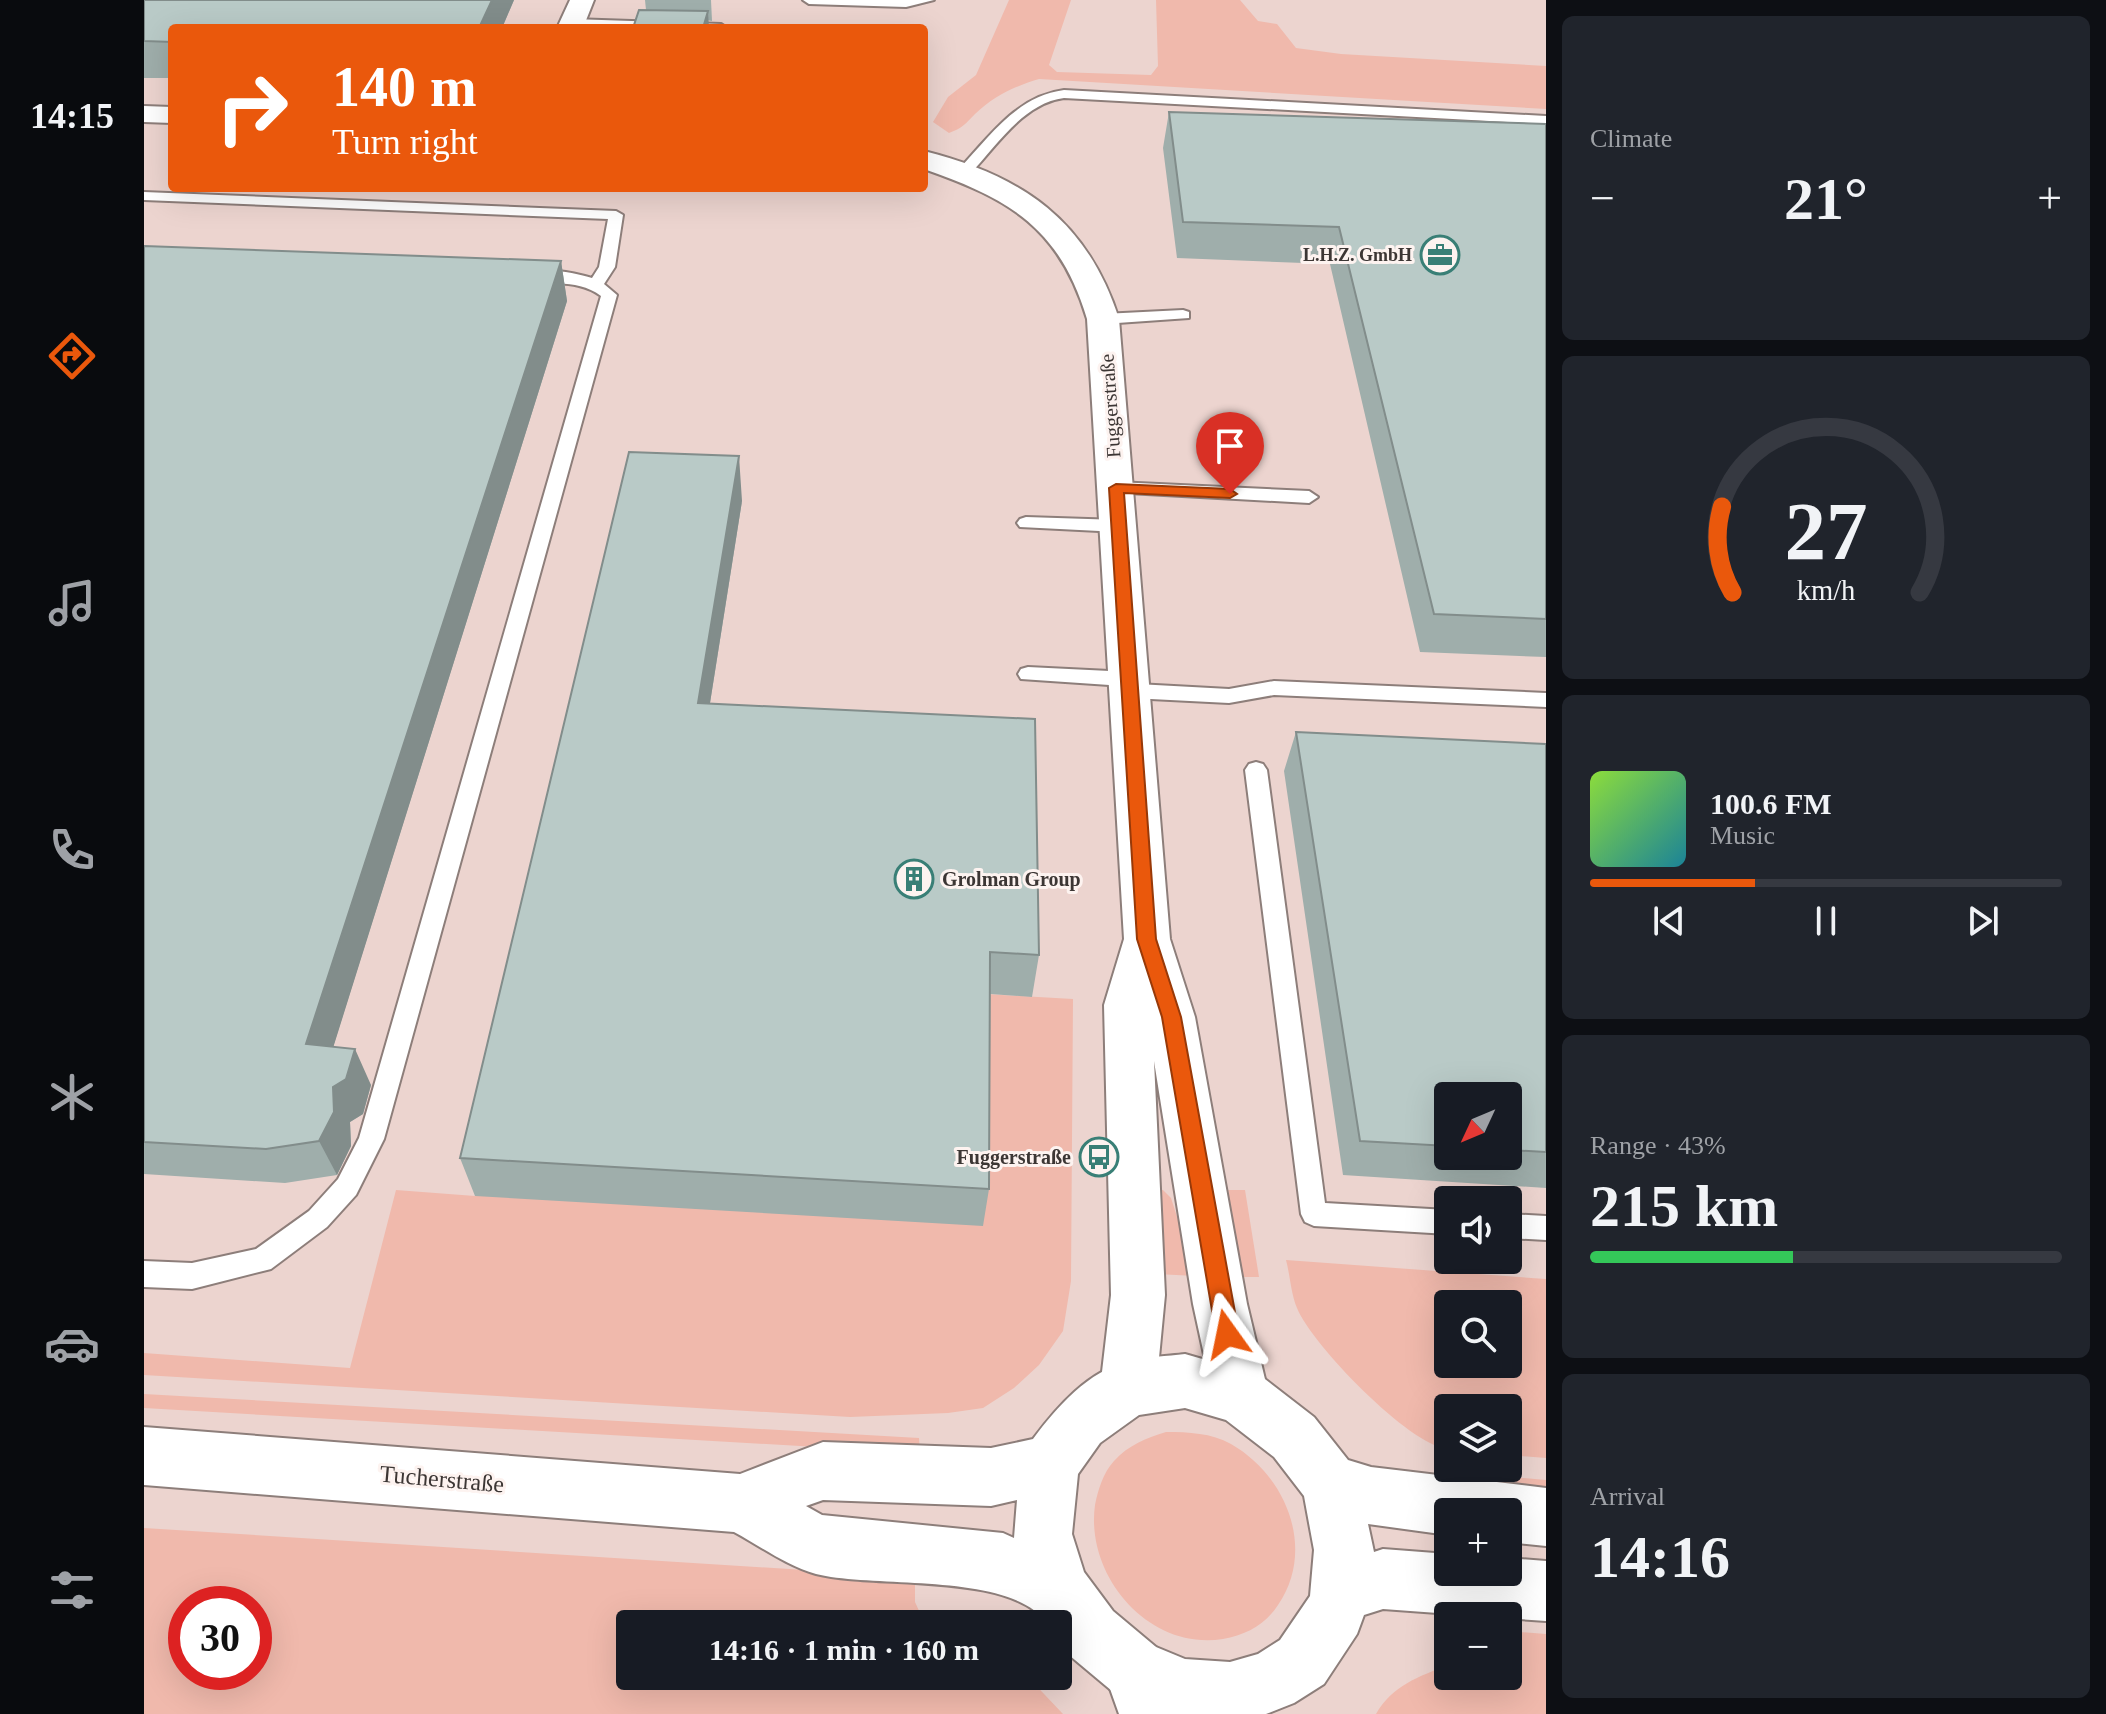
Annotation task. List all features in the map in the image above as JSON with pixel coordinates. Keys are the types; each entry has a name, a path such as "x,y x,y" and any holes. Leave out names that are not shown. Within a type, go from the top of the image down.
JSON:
{"street":[{"path":"144,114 168,115"},
{"name":"Fuggerstraße","path":"928,161 964,172 1023,203 1072,246 1092,276 1103,319 1147,939 1171,1017 1220,1304 1241,1396"},
{"name":"Fuggerstraße","path":"1128,1389 1138,1295 1128,1005 1147,939"},
{"path":"1185,1381 1241,1396 1294,1437 1330,1483 1344,1550 1341,1593 1335,1612 1302,1662 1269,1698 1185,1690 1143,1691 1091,1633 1060,1589 1042,1534 1050,1464 1080,1423 1128,1389 1185,1381"},
{"name":"Tucherstraße","path":"144,1456 740,1503 816,1544 1003,1563 1060,1589"},
{"name":"Tucherstraße","path":"740,1503 823,1471 991,1477 1050,1464"},
{"path":"1330,1483 1371,1496 1434,1504"},
{"path":"1522,1514 1546,1517"},
{"path":"1341,1593 1383,1579 1546,1591"}],"lane":[{"path":"809,0 906,3 928,0"},
{"path":"574,17 611,24"},
{"path":"964,172 1026,107 1049,96 1064,94 1546,120"},
{"path":"144,196 616,215 607,267 596,284"},
{"path":"144,1274 192,1276 262,1260 318,1219 347,1187 371,1139 609,295 596,284 577,278 515,275"},
{"path":"1103,319 1183,315"},
{"path":"1116,488 1309,497"},
{"path":"1026,523 1119,526"},
{"path":"1028,674 1229,696 1274,688 1546,700"},
{"path":"1256,770 1314,1214 1434,1221"},
{"path":"1522,1227 1546,1228"}],"shaded area":[{"path":"144,0 1546,0 1546,1714 144,1714"},
{"path":"1009,0 1071,0 1049,65 1057,72 1151,75 1158,66 1156,0 1240,0 1258,21 1277,24 1296,48 1341,54 1546,66 1546,109 1039,79 997,97 949,133 933,122 948,97 976,75"},
{"path":"985,994 1073,999 1071,1281 1063,1331 1039,1365 1014,1388 983,1408 948,1413 850,1417 144,1375 144,1353 350,1368 396,1190 475,1196"},
{"path":"1157,1190 1163,1190 1171,1198 1196,1276 1156,1274"},
{"path":"1228,1190 1245,1190 1259,1277 1242,1277"},
{"path":"1286,1260 1434,1271 1434,1274 1546,1279 1546,1458 1522,1456 1522,1394 1434,1394 1434,1445 1410,1431 1341,1368 1306,1325 1293,1297"},
{"path":"144,1394 919,1438 920,1453 144,1408"},
{"path":"1166,1432 1200,1434 1231,1444 1251,1458 1267,1475 1290,1516 1295,1538 1295,1561 1289,1584 1267,1618 1239,1635 1196,1640 1170,1633 1147,1621 1112,1582 1100,1558 1095,1532 1095,1505 1104,1476 1125,1451"},
{"path":"1522,1478 1546,1480 1546,1497 1458,1489 1458,1482 1522,1482"},
{"path":"144,1528 915,1577 915,1602 919,1610 616,1610 616,1690 1040,1690 1063,1714 144,1714"},
{"path":"1522,1632 1546,1634 1546,1714 1376,1714 1390,1696 1434,1671 1434,1690 1522,1690"}],"building":[{"path":"144,0 492,0 481,24 168,24 168,42 144,41"},
{"path":"639,10 708,11 704,24 634,24"},
{"path":"1169,112 1546,124 1546,619 1434,614 1339,227 1183,222"},
{"path":"144,246 561,261 306,1044 355,1049 346,1079 333,1087 334,1112 319,1141 266,1149 144,1142"},
{"path":"629,452 739,456 698,703 1035,719 1039,955 990,952 989,1189 460,1158"},
{"path":"1296,732 1546,744 1546,1152 1522,1151 1522,1082 1434,1082 1434,1145 1360,1141"}],"place":[{"name":"L.H.Z. GmbH","path":"1440,255"},
{"name":"Grolman Group","path":"914,879"},
{"name":"Fuggerstraße","path":"1099,1157"}],"route":[{"path":"1227,1334 1171,1017 1147,939 1116,488 1230,494"}]}
